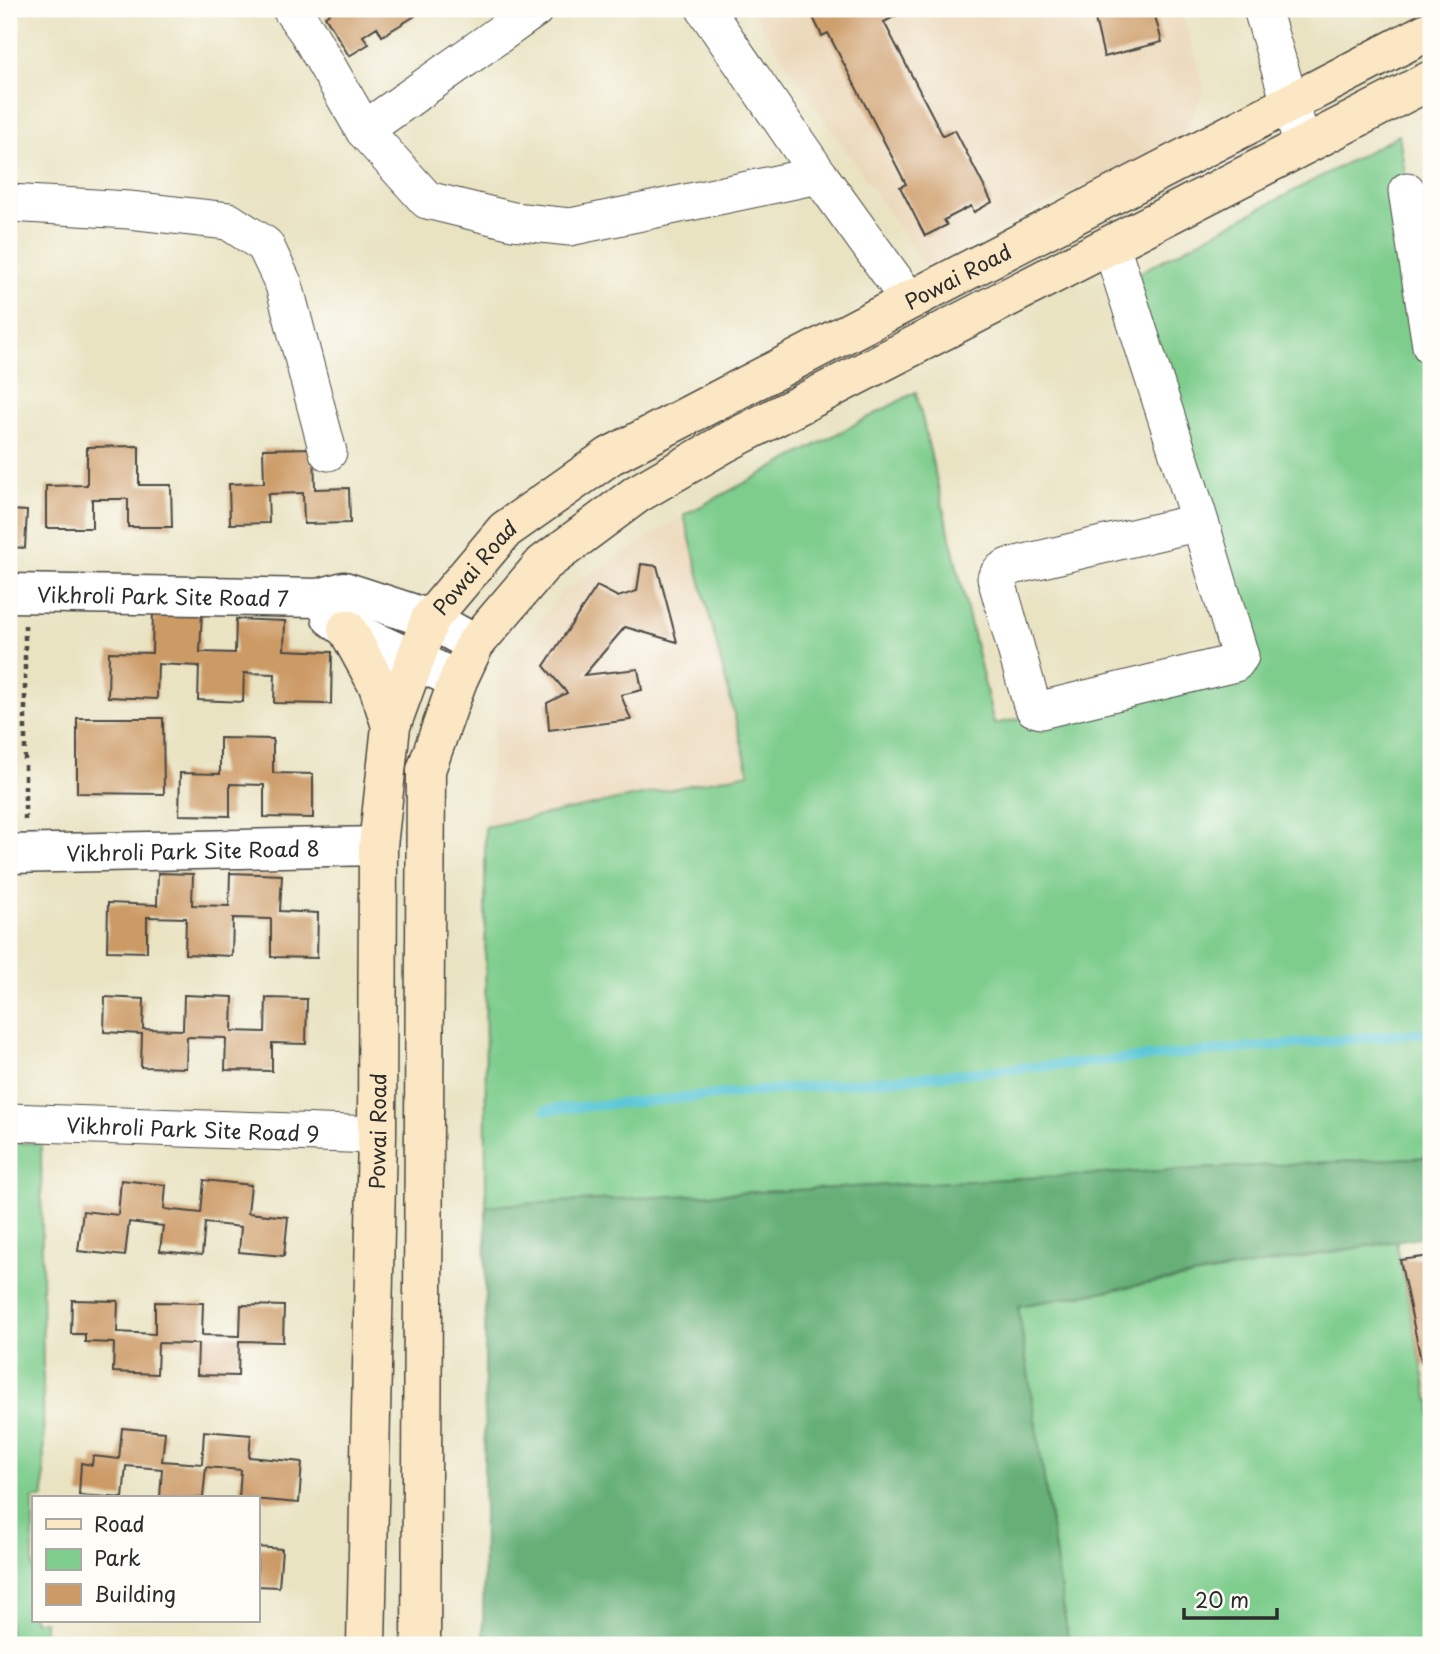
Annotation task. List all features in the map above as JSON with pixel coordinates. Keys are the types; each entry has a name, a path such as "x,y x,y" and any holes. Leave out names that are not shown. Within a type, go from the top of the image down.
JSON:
{"main road":[{"name":"Powai Road","path":"366,1645 377,1135 378,846 391,726 430,619 505,530 610,456 1431,30"},
{"name":"Powai Road","path":"421,1645 426,770 457,680 475,644 543,564 637,494 725,443 1431,80"},
{"path":"347,629 378,686 391,726"}],"street":[{"path":"291,9 307,31 364,130 427,200 513,221 570,227 819,175"},
{"path":"364,130 536,9"},
{"path":"705,9 909,300"},
{"path":"1262,9 1303,146"},
{"path":"1407,191 1431,346"},
{"path":"9,204 129,210 228,221 265,245 284,285 328,452"},
{"path":"1111,245 1200,522 1240,656 1235,663 1041,710 1034,708 996,578 1000,572 1008,567 1200,522"},
{"name":"Vikhroli Park Site Road 7","path":"17,593 319,598 344,591 430,619 475,644"},
{"name":"Vikhroli Park Site Road 7","path":"319,598 333,621 457,680"},
{"name":"Vikhroli Park Site Road 8","path":"17,854 378,846"},
{"name":"Vikhroli Park Site Road 9","path":"9,1122 377,1135"}],"path":[{"path":"17,593 17,854"}],"shaded area":[{"path":"750,9 1181,9 1205,88 1184,135 925,267"},
{"path":"684,515 749,773 485,827 499,672 561,593"}],"green space":[{"path":"1399,135 1431,341 1431,1157 486,1206 485,827 749,773 684,515 916,392 994,724 1233,676 1131,277"},
{"path":"9,1143 41,1143 44,1496 32,1496 32,1622 45,1622 45,1645 9,1645"},
{"path":"1431,1157 1431,1235 1018,1306 1069,1645 483,1645 486,1206"},
{"path":"1396,1241 1431,1401 1431,1645 1069,1645 1018,1306"}],"building":[{"path":"337,9 411,9 415,16 382,36 377,27 363,36 369,44 349,56 325,16"},
{"path":"809,9 909,9 884,22 943,136 955,130 992,202 974,212 971,206 944,220 947,225 925,236 900,187 906,184 828,33 822,36"},
{"path":"1097,9 1153,9 1162,42 1104,57 1095,19 1099,18"},
{"path":"139,446 139,485 171,485 172,527 128,527 128,499 92,499 92,528 46,528 46,486 87,485 87,447"},
{"path":"314,448 315,489 349,488 350,523 304,524 303,493 268,494 269,523 230,524 229,484 264,483 263,449"},
{"path":"9,510 27,511 25,548 9,547"},
{"path":"641,564 657,566 677,642 625,627 584,675 638,669 642,690 621,695 631,720 549,730 547,703 567,693 544,666 597,586 618,597 637,591"},
{"path":"153,611 202,613 200,652 235,653 236,619 285,621 284,650 332,652 331,704 274,703 275,674 244,673 243,702 198,700 199,666 158,664 157,699 108,697 109,652 152,653"},
{"path":"77,718 163,718 164,794 77,793"},
{"path":"220,738 273,739 273,773 313,774 313,818 264,817 264,785 230,784 230,816 179,815 180,773 220,774"},
{"path":"158,873 193,874 192,905 229,906 230,873 282,875 280,911 318,913 317,958 271,957 271,919 233,918 232,956 185,954 186,918 147,917 147,952 107,951 108,903 157,905"},
{"path":"184,995 233,997 232,1031 265,1032 266,998 307,999 306,1044 272,1043 272,1071 225,1070 226,1038 187,1037 186,1068 141,1067 142,1034 104,1032 105,997 144,999 143,1029 183,1030"},
{"path":"121,1180 166,1185 164,1209 201,1213 204,1180 251,1185 248,1213 288,1217 284,1256 239,1252 241,1227 205,1223 202,1255 160,1251 163,1226 129,1222 125,1256 78,1251 83,1211 118,1215"},
{"path":"1431,1256 1431,1364 1422,1365 1400,1260"},
{"path":"72,1300 118,1301 117,1332 155,1334 155,1302 203,1303 202,1335 240,1336 241,1305 284,1306 283,1342 239,1341 238,1376 197,1375 198,1344 158,1343 157,1374 113,1372 114,1343 85,1342 85,1334 71,1334"},
{"path":"122,1428 165,1432 162,1461 202,1464 204,1431 251,1435 249,1457 302,1462 299,1503 259,1500 259,1496 239,1496 241,1470 206,1467 203,1496 160,1496 162,1469 126,1466 123,1496 79,1495 81,1463 92,1465 93,1456 119,1459"},
{"path":"259,1547 282,1549 279,1587 259,1586"}],"waterway":[{"path":"546,1110 1431,1032"}]}
